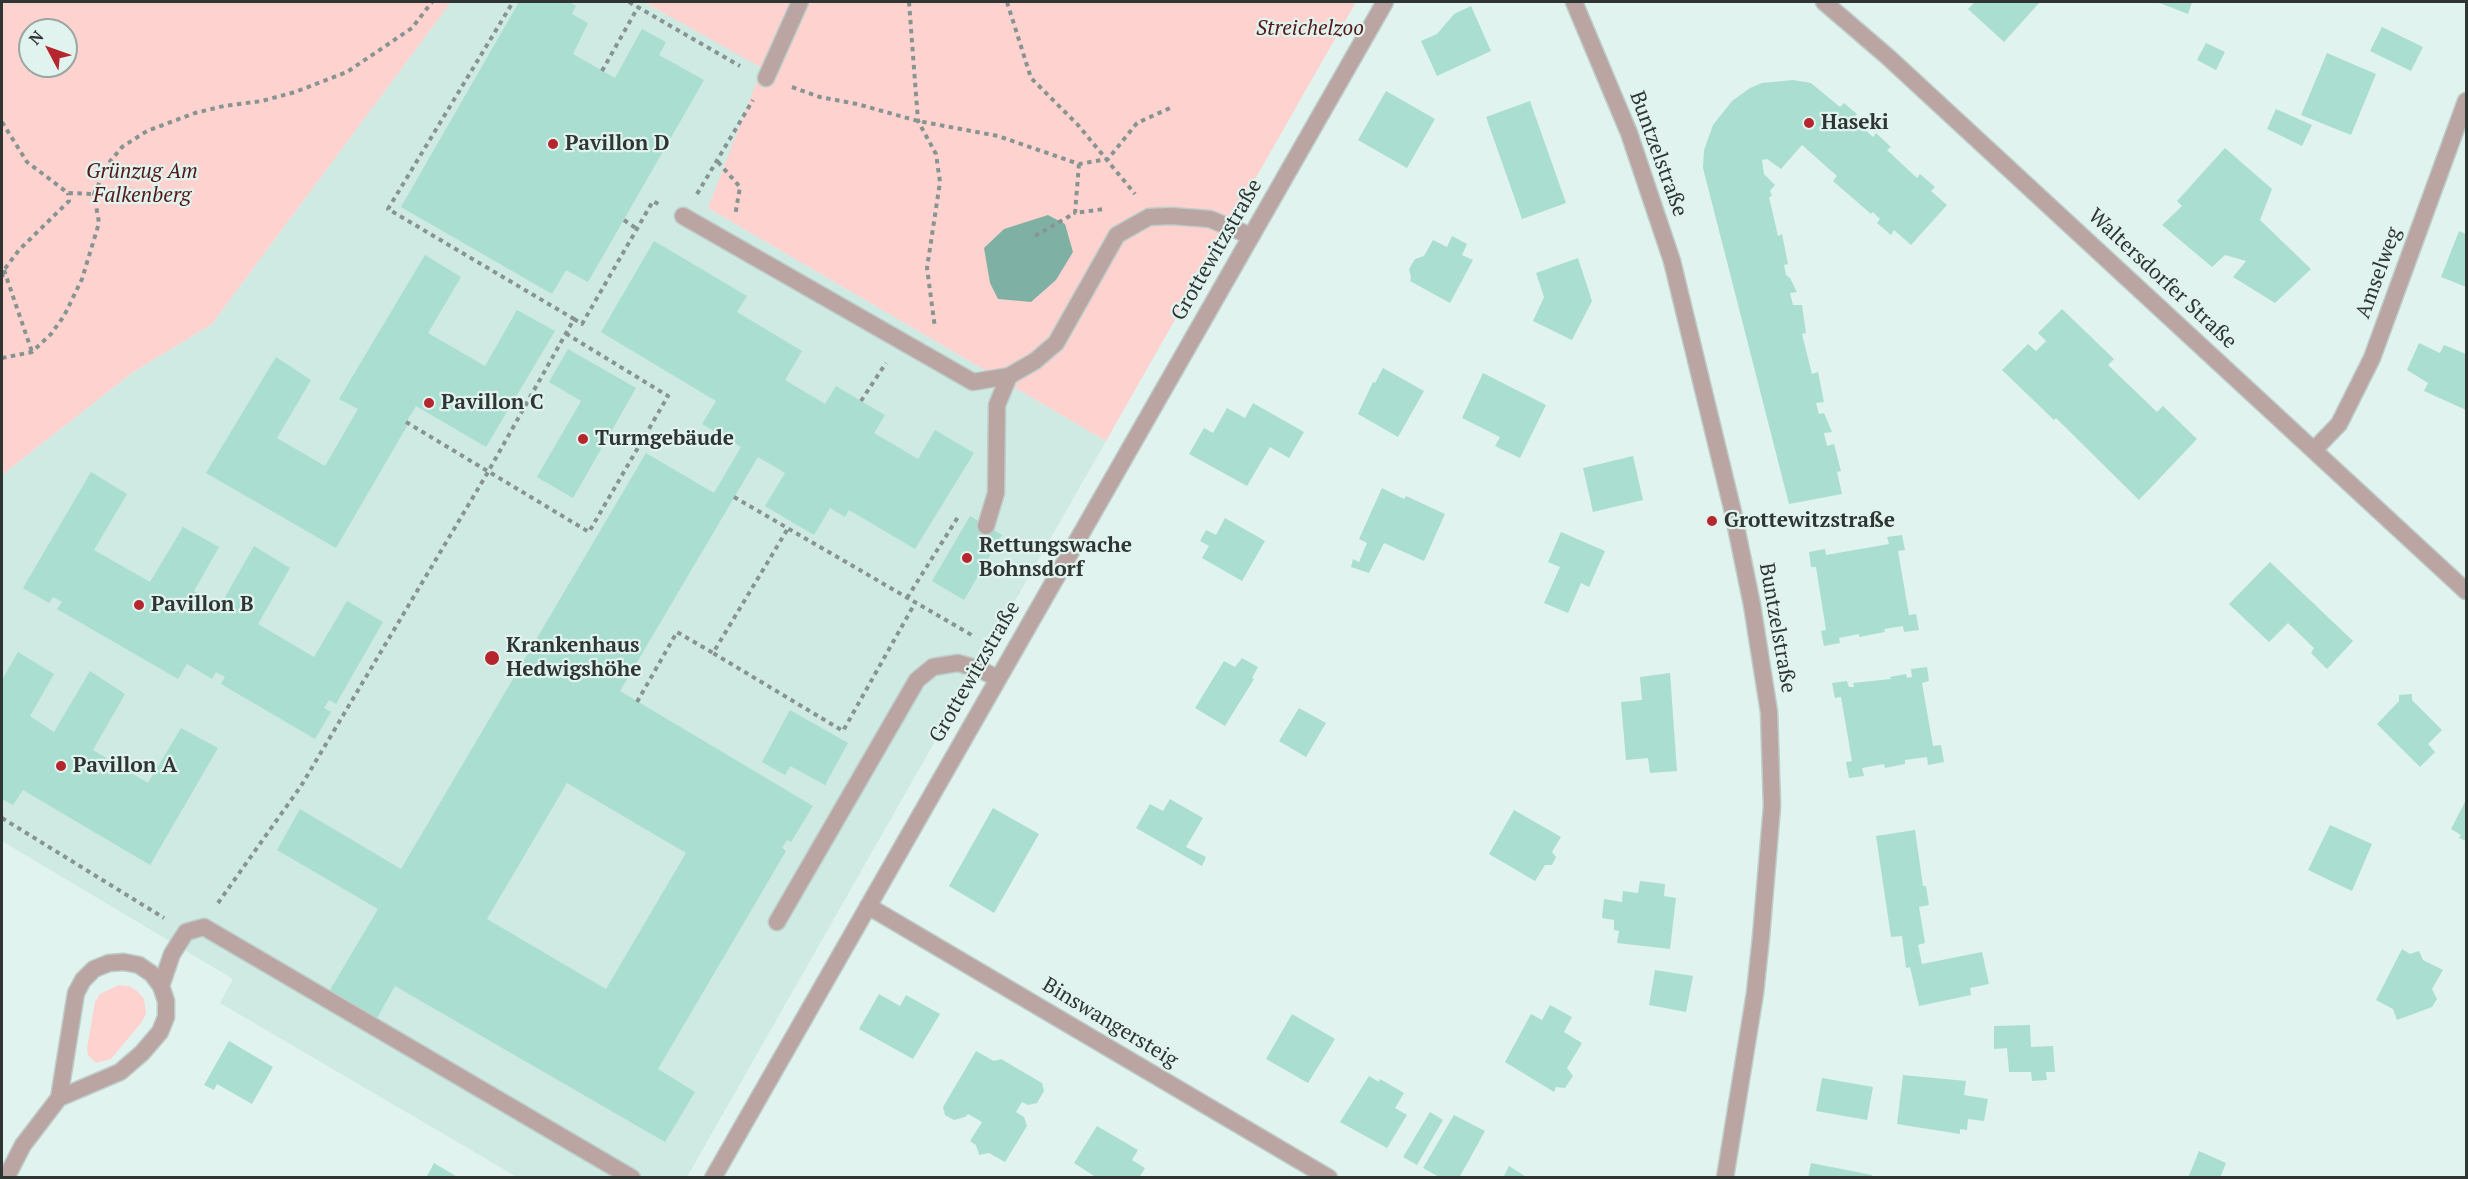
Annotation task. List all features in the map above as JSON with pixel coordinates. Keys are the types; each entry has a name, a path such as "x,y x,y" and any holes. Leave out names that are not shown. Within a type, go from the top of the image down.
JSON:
{"street":[{"path":"766,78 800,2"},
{"name":"Grottewitzstraße","path":"713,1178 1385,2"},
{"name":"Buntzelstraße","path":"1574,2 1629,133 1672,261 1733,512 1752,605 1769,712 1772,806 1761,937 1755,993 1725,1178"},
{"name":"Waltersdorfer Straße","path":"1824,2 1888,57 2466,591"},
{"name":"Amselweg","path":"2314,450 2339,424 2372,358 2466,101"},
{"path":"683,216 973,382 1009,376 1035,361 1056,343 1117,235 1149,217 1210,219 1251,236"},
{"path":"986,526 996,494 997,405 1009,376"},
{"path":"777,922 917,680 933,667 958,663 979,669 997,678"},
{"name":"Binswangersteig","path":"867,906 1329,1178"},
{"path":"161,986 172,954 186,932 204,927 632,1178"},
{"path":"6,1178 23,1145 59,1098 76,993 83,980 94,969 109,963 124,962 139,965 152,974 161,986 166,1001 166,1017 160,1032 142,1053 120,1072 59,1098"}],"path":[{"path":"2,358 32,352 51,334 64,316 82,279 99,223 94,195 108,164 122,147 147,131 195,112 224,105 262,101 295,92 347,72 412,28 432,2"},
{"path":"513,2 388,209 582,324 653,201 683,216 718,162 766,78"},
{"path":"628,2 766,78 820,97 857,104 918,121 998,136 1079,164 1108,159 1137,123 1170,108"},
{"path":"909,2 918,121 936,154 940,182 927,268 932,316 946,366"},
{"path":"1010,2 1031,78 1108,159 1144,205 1149,217"},
{"path":"602,71 638,7"},
{"path":"494,33 499,36"},
{"path":"2,122 27,162 68,193 94,195"},
{"path":"718,162 740,187 731,243"},
{"path":"1075,213 1079,164"},
{"path":"2,277 4,270 69,201 68,193"},
{"path":"1035,236 1075,213 1109,209"},
{"path":"624,220 637,229"},
{"path":"4,270 32,352"},
{"path":"204,927 220,899 301,786 488,472 574,319"},
{"path":"406,422 589,532 668,396 565,333"},
{"path":"861,401 881,372"},
{"path":"907,598 950,527 972,500 996,494"},
{"path":"734,497 787,530 1010,657"},
{"path":"950,527 960,533"},
{"path":"713,653 787,530"},
{"path":"638,702 677,632 843,731 915,603"},
{"path":"2,818 186,932"}],"shaded area":[{"name":"Krankenhaus Hedwigshöhe","path":"451,2 644,2 763,68 708,208 1106,441 687,1177 517,1177 220,1003 233,979 2,841 2,475 132,373 212,324"},
{"path":"1048,215 1065,224 1073,252 1056,280 1031,302 998,299 990,283 984,248 1004,229"}],"green space":[{"name":"Grünzug Am Falkenberg","path":"2,2 451,2 212,324 132,373 2,475"},
{"name":"Streichelzoo","path":"644,2 1356,2 1106,441 708,208 762,68"},
{"path":"119,985 129,986 137,991 144,999 146,1014 111,1059 96,1063 88,1055 87,1048 95,1002 100,994"}],"building":[{"name":"Pavillon D","path":"519,2 569,2 576,6 572,14 588,23 573,54 615,78 642,29 666,42 659,55 704,80 588,282 566,270 552,294 401,207"},
{"path":"1975,2 2040,2 2004,42 1968,9"},
{"path":"2157,2 2192,2 2188,14"},
{"path":"1471,6 1491,51 1437,76 1421,41 1437,34 1454,14"},
{"path":"2382,27 2423,47 2411,71 2370,51"},
{"path":"2206,43 2225,52 2216,70 2197,60"},
{"path":"2327,53 2376,74 2351,135 2301,115"},
{"path":"1793,80 1811,83 1840,107 1844,103 1857,114 1853,119 1873,137 1876,133 1891,147 1887,150 1917,178 1920,174 1935,187 1931,191 1947,205 1911,245 1894,230 1891,235 1877,223 1880,219 1833,181 1837,176 1802,145 1781,169 1767,159 1762,160 1764,174 1775,185 1770,191 1772,196 1769,197 1778,236 1782,234 1788,264 1784,265 1786,275 1797,292 1790,293 1793,305 1802,305 1806,333 1802,334 1812,374 1818,372 1824,402 1816,403 1819,414 1824,413 1832,432 1824,433 1827,446 1834,444 1841,471 1837,472 1842,494 1789,504 1703,168 1704,150 1713,125 1732,101 1750,88 1762,83"},
{"path":"1386,91 1435,119 1407,168 1358,140"},
{"path":"1530,101 1566,203 1522,219 1486,117"},
{"path":"2276,109 2312,125 2302,146 2267,129"},
{"path":"2225,148 2272,189 2260,220 2311,269 2275,303 2233,277 2246,261 2225,255 2212,267 2162,225 2182,206 2177,201"},
{"path":"2459,231 2466,234 2466,287 2441,277"},
{"path":"1452,236 1467,244 1462,255 1473,260 1450,303 1410,281 1409,269 1415,259 1424,256 1433,240 1447,247"},
{"path":"654,241 747,296 737,312 802,351 785,380 825,404 836,386 885,415 874,433 918,459 935,430 974,453 915,549 849,510 845,517 830,508 814,535 765,506 785,473 758,457 620,691 813,806 791,842 787,840 782,848 786,851 658,1069 695,1092 665,1142 395,986 377,1018 330,990 378,909 277,850 300,809 401,869 646,453 714,493 741,447 702,424 716,401 601,332","holes":["567,783 686,853 606,989 487,919"]},
{"name":"Pavillon C","path":"425,255 461,277 428,333 485,366 517,310 555,331 486,447 416,406 405,424 407,426 336,548 206,473 276,357 311,380 277,438 325,466 358,409 339,399"},
{"path":"1578,258 1592,301 1572,340 1533,321 1544,297 1536,273"},
{"path":"2062,309 2114,359 2108,365 2157,412 2163,406 2197,439 2139,500 2056,418 2054,420 2002,370 2028,344 2036,351 2046,341 2038,333"},
{"path":"2419,343 2440,353 2444,345 2466,354 2466,410 2424,391 2428,383 2407,370"},
{"name":"Turmgebäude","path":"568,349 636,388 573,498 537,477 581,401 549,382"},
{"path":"1383,368 1424,391 1398,437 1358,414 1373,382 1375,383"},
{"path":"1483,373 1546,405 1520,458 1495,446 1500,437 1462,418"},
{"path":"1253,403 1304,432 1289,458 1270,447 1247,486 1189,454 1204,428 1213,433 1227,408 1245,418"},
{"path":"1633,456 1643,500 1593,512 1583,468"},
{"name":"Pavillon B","path":"91,472 127,494 94,550 150,582 183,527 219,547 194,591 220,606 254,546 290,568 258,624 314,657 347,601 383,622 336,704 329,700 324,708 331,712 315,739 221,684 225,677 216,672 212,679 187,664 178,679 57,609 62,602 53,597 49,603 23,588"},
{"path":"1382,488 1445,514 1424,561 1384,543 1369,573 1351,567 1353,559 1359,562 1367,543 1359,539"},
{"name":"Rettungswache Bohnsdorf","path":"970,516 1002,535 964,600 932,581"},
{"path":"1225,518 1265,541 1242,581 1202,558 1209,546 1200,541 1206,530 1216,535"},
{"path":"1561,532 1605,551 1589,587 1581,583 1568,613 1544,603 1560,567 1548,562"},
{"path":"1902,535 1905,550 1898,551 1909,615 1916,614 1919,630 1904,632 1903,626 1884,629 1885,632 1839,638 1840,643 1824,646 1821,631 1826,630 1816,567 1811,567 1809,552 1825,549 1826,555 1889,544 1887,537"},
{"path":"2270,562 2353,641 2327,669 2311,653 2314,648 2288,623 2269,642 2229,604"},
{"name":"Pavillon A","path":"18,652 54,674 30,716 54,732 90,671 125,694 93,750 148,783 181,728 218,748 150,865 23,790 13,805 2,799 2,680"},
{"path":"1242,658 1258,667 1252,678 1254,679 1225,726 1195,708 1224,661 1235,667"},
{"path":"1927,667 1929,681 1922,683 1933,746 1941,745 1944,762 1928,765 1927,757 1905,760 1905,764 1885,768 1884,764 1862,768 1864,776 1849,778 1846,762 1852,761 1841,697 1835,698 1832,683 1847,681 1849,687 1854,687 1853,683 1891,679 1890,677 1906,674 1907,678 1912,677 1911,669"},
{"path":"1670,673 1677,771 1650,773 1648,758 1626,760 1621,702 1642,700 1640,677"},
{"path":"2412,694 2412,700 2442,730 2428,744 2435,752 2420,767 2377,724 2399,701 2399,695"},
{"path":"1299,708 1326,723 1306,757 1279,741"},
{"path":"790,710 848,743 825,785 790,766 785,775 762,762"},
{"path":"1170,799 1203,818 1186,847 1206,857 1202,866 1136,828 1150,804 1163,811"},
{"path":"2466,800 2466,841 2459,838 2461,835 2451,829"},
{"path":"993,808 1039,834 994,913 949,886"},
{"path":"1514,810 1561,837 1552,852 1556,857 1552,865 1545,865 1535,881 1489,854"},
{"path":"2330,825 2372,844 2352,891 2308,870"},
{"path":"1915,830 1923,886 1926,886 1929,905 1919,907 1925,943 1918,945 1922,964 1982,952 1989,984 1970,988 1971,995 1919,1006 1910,967 1906,968 1902,936 1891,937 1876,836"},
{"path":"1640,881 1665,884 1664,896 1676,898 1670,949 1617,943 1619,931 1614,930 1614,920 1602,918 1604,899 1622,902 1623,891 1638,893"},
{"path":"2402,949 2410,954 2419,951 2423,960 2443,970 2432,989 2437,999 2432,1007 2397,1020 2393,1009 2376,1000"},
{"path":"1655,970 1693,976 1686,1012 1649,1005"},
{"path":"879,994 900,1006 906,995 940,1014 913,1059 859,1029"},
{"path":"1550,1005 1572,1017 1564,1032 1582,1043 1567,1068 1573,1076 1565,1088 1556,1087 1554,1092 1505,1062 1531,1014 1542,1020"},
{"path":"1292,1014 1335,1039 1308,1083 1266,1059"},
{"path":"2030,1025 2031,1047 2053,1046 2055,1072 2046,1072 2047,1080 2032,1081 2031,1072 2009,1072 2007,1048 1994,1049 1994,1026"},
{"path":"229,1041 273,1067 252,1104 217,1084 214,1090 204,1085"},
{"path":"976,1051 994,1061 1001,1059 1042,1083 1044,1091 1037,1103 1028,1105 1022,1102 1016,1112 1024,1117 1027,1126 1005,1162 989,1153 979,1155 976,1145 970,1141 982,1122 968,1114 954,1120 945,1115 943,1107"},
{"path":"1903,1075 1966,1081 1964,1095 1988,1099 1984,1121 1968,1119 1967,1130 1960,1129 1960,1134 1897,1124"},
{"path":"1369,1076 1379,1082 1380,1079 1404,1093 1395,1108 1407,1115 1387,1148 1340,1122"},
{"path":"1822,1078 1873,1087 1867,1120 1816,1111"},
{"path":"1430,1112 1443,1120 1417,1165 1403,1157"},
{"path":"1454,1115 1485,1131 1459,1178 1441,1178 1423,1168"},
{"path":"1097,1126 1138,1150 1132,1160 1145,1168 1139,1178 1097,1178 1074,1163"},
{"path":"2199,1151 2226,1163 2220,1178 2188,1178"},
{"path":"434,1163 459,1178 426,1178"},
{"path":"1811,1163 1872,1175 1872,1178 1808,1178"},
{"path":"1509,1166 1528,1178 1503,1178"}],"place":[{"name":"Haseki","path":"1809,123"},
{"name":"Pavillon D","path":"553,144"},
{"name":"Pavillon C","path":"429,403"},
{"name":"Turmgebäude","path":"583,439"},
{"name":"Grottewitzstraße","path":"1712,521"},
{"name":"Rettungswache Bohnsdorf","path":"967,558"},
{"name":"Pavillon B","path":"139,605"},
{"name":"Krankenhaus Hedwigshöhe","path":"492,658"},
{"name":"Pavillon A","path":"61,766"}]}
